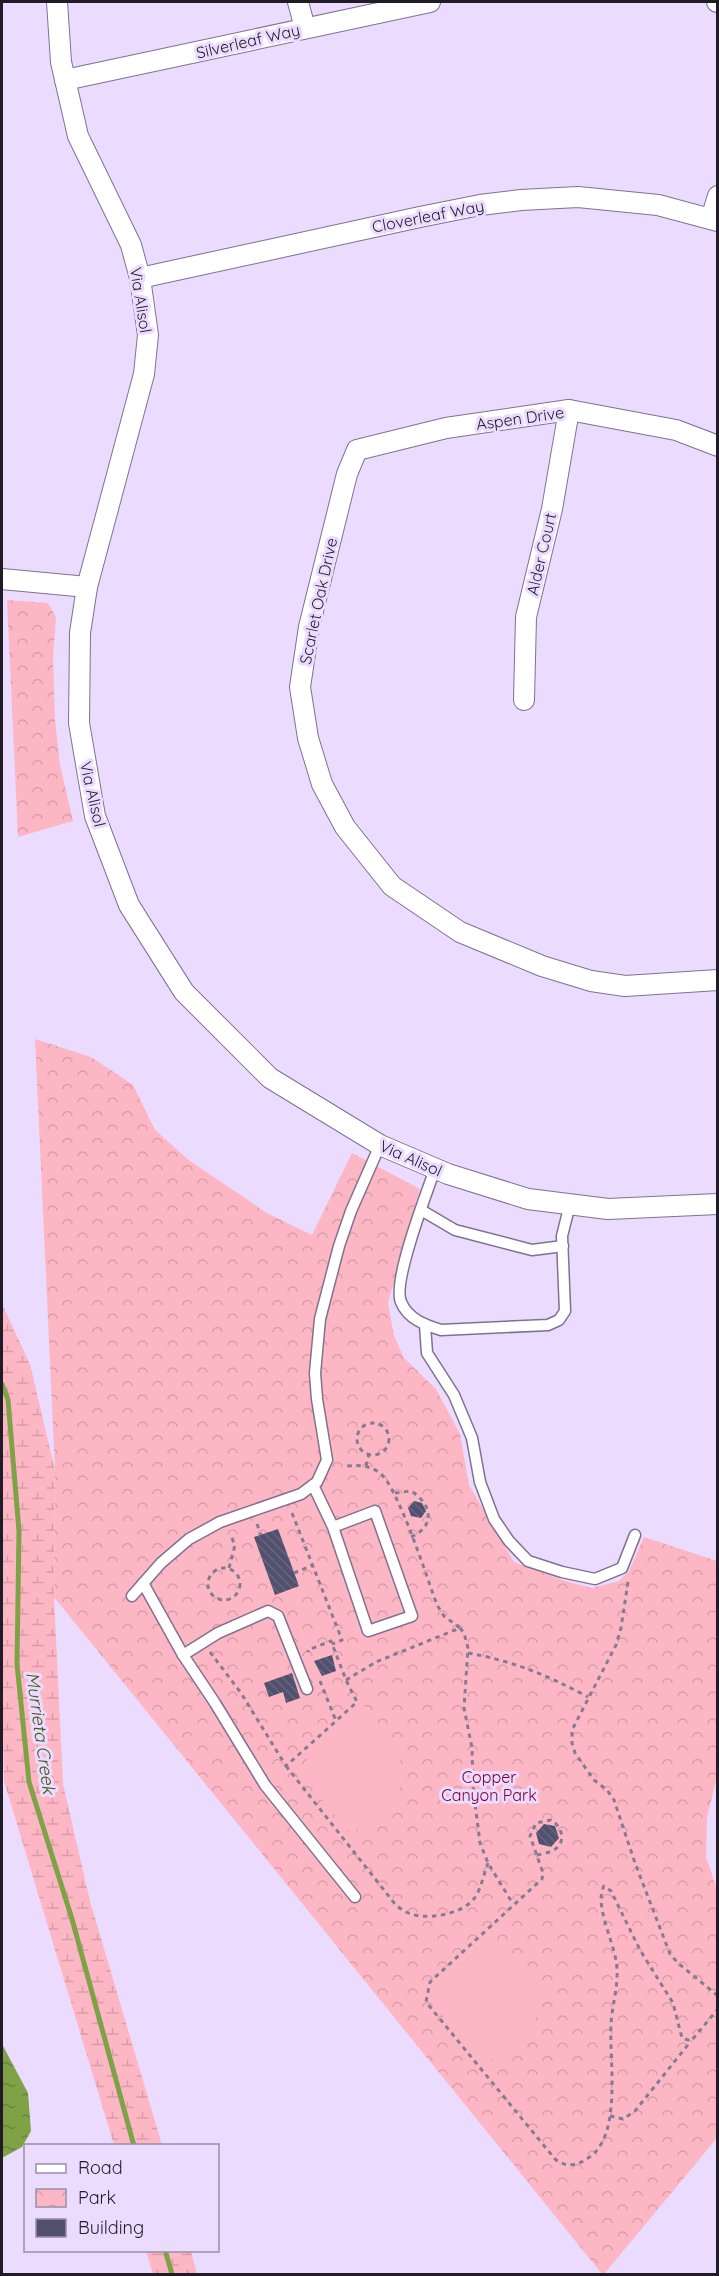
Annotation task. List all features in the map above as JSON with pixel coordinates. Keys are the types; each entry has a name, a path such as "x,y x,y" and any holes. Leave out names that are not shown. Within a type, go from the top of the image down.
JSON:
{"street":[{"name":"Via Alisol","path":"57,2 60,53 78,136 132,245 140,278 148,335 144,374 87,587 80,633 79,723 95,816 129,905 184,992 270,1078 380,1145 435,1168 528,1199 608,1209 717,1204"},
{"path":"298,2 305,28"},
{"name":"Silverleaf Way","path":"65,80 430,2"},
{"path":"714,220 717,196"},
{"name":"Cloverleaf Way","path":"140,278 450,211 521,200 578,197 658,205 714,220"},
{"name":"Aspen Drive","path":"357,450 446,428 569,410 676,430 717,446"},
{"name":"Alder Court","path":"524,700 526,617 552,510 569,410"},
{"name":"Scarlet Oak Drive","path":"357,450 346,474 309,627 300,687 308,738 322,784 345,827 392,886 460,932 542,966 591,981 625,986 717,980"},
{"path":"2,579 87,587"}],"lane":[{"path":"132,1596 161,1563 189,1539 220,1522 301,1494 317,1482 327,1460 316,1399 315,1373 320,1319 348,1220 380,1145"},
{"path":"435,1168 406,1258 400,1284 400,1300 410,1315 425,1325 441,1330 548,1325 559,1320 565,1311 562,1236 570,1204"},
{"path":"421,1209 455,1230 532,1250 563,1246"},
{"path":"425,1325 427,1353 454,1395 472,1438 480,1482 494,1520 509,1542 528,1561 562,1572 595,1579 622,1568 635,1535"},
{"path":"313,1485 333,1527 368,1631 412,1616 375,1511 333,1527"},
{"path":"143,1583 183,1655 265,1785 355,1897"},
{"path":"183,1655 218,1633 268,1611 278,1616 307,1689"}],"path":[{"path":"368,1423 378,1424 387,1431 389,1442 378,1454 369,1454 363,1452 357,1444 357,1434 368,1423"},
{"path":"366,1466 369,1454"},
{"path":"394,1493 411,1491 421,1497 426,1506 429,1515 426,1526 419,1534 411,1537"},
{"path":"292,1513 342,1640 332,1644"},
{"path":"256,1522 261,1535"},
{"path":"229,1568 235,1545 230,1534"},
{"path":"294,1573 313,1565"},
{"path":"229,1568 238,1576 240,1586 231,1598 221,1600 211,1594 207,1584 208,1578 216,1570 229,1568"},
{"path":"628,1582 616,1645 572,1730 575,1754 594,1780 607,1790 614,1800 670,1954 717,1996"},
{"path":"460,1628 467,1640 464,1708 472,1748 472,1787 480,1843 488,1863 513,1904"},
{"path":"468,1653 501,1659 531,1669 588,1697"},
{"path":"286,1766 395,1904 407,1912 419,1916 456,1911 471,1902 480,1888 488,1863"},
{"path":"537,1856 552,1851 561,1842 562,1832 551,1820 536,1823 530,1836 537,1856 543,1873 542,1879 430,1982 426,2002 555,2159 563,2165 573,2165 585,2160 604,2142 610,2116 611,2025 617,1962 601,1903 601,1892 604,1886 611,1891 640,1950 673,2003 682,2038 691,2041"},
{"path":"610,2116 623,2119 635,2111 717,2009"}],"green space":[{"path":"7,600 48,603 56,617 53,657 55,720 60,765 73,821 18,837"},
{"name":"Copper Canyon Park","path":"35,1039 91,1057 133,1085 155,1130 190,1161 267,1213 312,1235 352,1153 420,1189 388,1303 394,1336 404,1358 436,1389 460,1434 469,1485 514,1562 565,1581 592,1588 619,1581 629,1571 644,1537 717,1561 718,1772 707,1818 706,1857 718,1892 717,2138 604,2274 54,1597 55,1470"},
{"path":"2,1304 30,1364 55,1470 54,1597 63,1784 90,1901 162,2144 114,2144 4,1781"},
{"path":"365,1706 397,1752 402,1777 399,1789 390,1802 351,1834 312,1788 303,1767 315,1746"},
{"path":"490,1934 528,1969 537,1989 539,2010 530,2031 484,2066 450,2027 438,2004 436,1992 442,1976"},
{"path":"146,2252 191,2252 197,2274 153,2274"}],"water":[{"path":"2,2044 28,2093 31,2131 22,2147 2,2158"}],"building":[{"path":"414,1501 422,1503 426,1511 421,1518 411,1516 408,1508"},
{"path":"278,1529 299,1586 275,1595 254,1537"},
{"path":"332,1655 336,1671 322,1676 314,1661"},
{"path":"292,1673 300,1698 286,1703 283,1692 269,1697 264,1683"},
{"path":"544,1824 555,1826 559,1838 551,1847 539,1844 536,1833"}],"waterway":[{"name":"Murrieta Creek","path":"2,1384 8,1400 19,1531 17,1664 29,1782 72,1919 133,2144"},
{"name":"Murrieta Creek","path":"166,2252 172,2274"}]}
